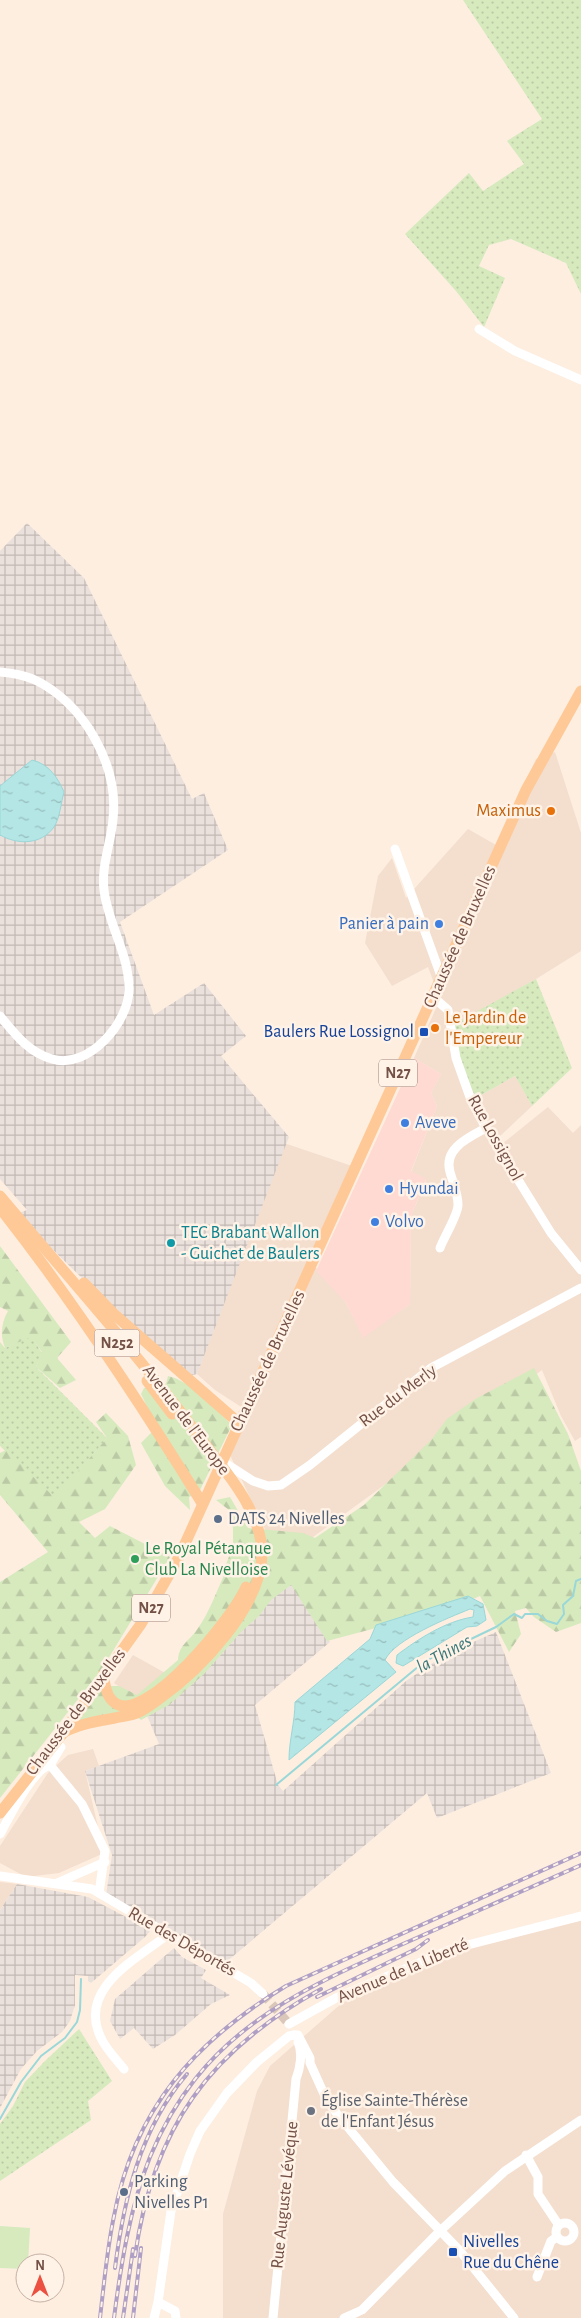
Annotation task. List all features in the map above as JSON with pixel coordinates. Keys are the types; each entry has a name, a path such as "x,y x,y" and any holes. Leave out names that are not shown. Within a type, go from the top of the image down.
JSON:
{"main road":[{"name":"Chaussée de Bruxelles","path":"222,1461 433,997 440,976 526,790 581,691"},
{"name":"Avenue de l'Europe","path":"0,1196 134,1353 232,1486"},
{"path":"0,1206 44,1264 120,1373 202,1503"},
{"name":"Avenue de l'Europe","path":"0,1206 105,1326 232,1486"},
{"path":"16,1214 115,1315 240,1424"},
{"name":"N27","path":"202,1503 222,1461"},
{"path":"103,1675 108,1694 114,1702 124,1706 136,1705 185,1667 212,1639 231,1614 244,1592 253,1570 255,1555 255,1541 249,1520 232,1486"},
{"path":"62,1733 76,1726 136,1714 160,1699 195,1668 240,1616 258,1576 262,1552 255,1519 232,1486"},
{"name":"Chaussée de Bruxelles","path":"0,1813 56,1747 62,1733 152,1606 179,1557 202,1503"}],"street":[{"path":"479,329 515,350 581,380"},
{"path":"0,672 33,679 56,693 90,729 104,756 112,786 114,817 104,866 103,888 107,909 126,962 129,991 123,1016 107,1038 88,1052 66,1060 53,1060 22,1043 0,1016"},
{"path":"395,849 440,976"},
{"name":"Rue Lossignol","path":"433,997 448,1010 456,1058 471,1100 486,1128 551,1233 581,1270"},
{"path":"440,1248 458,1207 457,1193 449,1169 451,1152 464,1140 486,1128"},
{"name":"Rue du Merly","path":"222,1461 253,1480 268,1486 281,1485 310,1465 431,1368 581,1288"},
{"name":"Chaussée de Bruxelles","path":"0,1834 33,1780 45,1766 50,1765 56,1747"},
{"path":"50,1765 82,1804 104,1851 105,1862 99,1893"},
{"path":"56,1883 105,1862"},
{"name":"Rue des Déportés","path":"0,1876 92,1889 251,1983 263,1994"},
{"name":"Avenue de la Liberté","path":"288,2024 336,1998 452,1948 581,1916"},
{"path":"124,2069 110,2052 99,2033 95,2014 97,2000 109,1980 166,1933"},
{"path":"288,2024 308,2066 337,2114 393,2182 464,2256 514,2318"},
{"path":"288,2024 296,2026 310,2058 307,2077 298,2073"},
{"path":"154,2318 171,2211 190,2154 200,2131 223,2098 257,2062 289,2036 298,2035 306,2048"},
{"name":"Rue Auguste Lévéque","path":"273,2318 296,2079 298,2068 308,2066"},
{"path":"344,2318 362,2310 440,2231 505,2171 526,2155 581,2120"},
{"path":"526,2155 538,2177 538,2194 558,2224"},
{"path":"564,2222 570,2224 574,2234 567,2240 561,2241 557,2237 556,2230 558,2224 564,2222"},
{"path":"537,2277 551,2241 557,2237"},
{"path":"158,2302 175,2311 176,2318"}],"shaded area":[{"path":"27,523 84,578 192,799 204,793 228,850 120,922 154,1015 204,983 246,1036 221,1056 289,1137 197,1374 184,1377 16,1214 27,1210 0,1179 0,551"},
{"path":"555,752 581,833 581,951 536,979 454,1025 476,1098 515,1076 532,1106 498,1138 502,1144 548,1107 573,1133 581,1125 581,1437 575,1441 561,1416 542,1370 313,1537 269,1538 230,1455 249,1412 215,1390 197,1374 284,1143 352,1166 311,1262 346,1303 363,1337 410,1304 411,1216 426,1180 411,1172 437,1106 431,1093 441,1074 414,1058 440,999 428,967 392,986 365,943 378,876 392,858 406,898 468,829 496,845 536,759"},
{"path":"414,1058 441,1074 431,1093 437,1106 411,1171 426,1179 411,1216 410,1304 363,1338 346,1303 316,1271"},
{"path":"290,1577 330,1642 255,1705 278,1785 283,1791 406,1681 446,1654 496,1632 551,1773 437,1818 427,1793 225,1963 106,1895 112,1855 85,1771 159,1744 145,1711"},
{"path":"133,1655 167,1674 137,1699 114,1683"},
{"path":"93,1749 99,1766 85,1771 104,1853 59,1873 26,1877 0,1863 0,1846 48,1773 68,1755"},
{"path":"0,1882 17,1884 0,1910"},
{"path":"17,1884 88,1897 151,1930 91,1983 88,1981 88,1976 75,1975 75,2005 70,2021 62,2032 37,2051 21,2069 0,2108 0,1910"},
{"path":"581,1920 581,2318 223,2318 223,2214 257,2091 270,2066 342,2003 472,1947"},
{"path":"174,1948 182,1957 206,1970 201,1978 230,1995 211,2004 175,2035 153,2049 134,2028 120,2039 110,2021 115,1999"}],"green space":[{"path":"463,0 581,0 581,294 566,263 511,239 489,245 479,266 505,278 484,327 456,291 405,234 469,173 483,191 524,164 507,141 542,119"},
{"path":"536,979 572,1068 532,1106 515,1076 476,1098 461,1065 454,1024"},
{"path":"0,1246 71,1342 57,1358 76,1380 60,1388 36,1367 42,1352 31,1337 5,1348 2,1330 8,1311 0,1307"},
{"path":"31,1336 42,1353 36,1367 107,1438 55,1499 0,1446 0,1342 5,1348"},
{"path":"534,1368 568,1434 581,1471 581,1623 556,1632 534,1617 526,1608 515,1611 521,1634 509,1652 480,1596 455,1607 327,1641 291,1585 271,1600 259,1616 241,1632 204,1674 169,1705 141,1720 115,1697 110,1686 119,1686 137,1695 178,1660 182,1647 196,1631 209,1610 226,1571 225,1567 233,1546 233,1528 229,1510 216,1500 230,1497 248,1528 303,1533 315,1538 364,1505 431,1440 447,1419 477,1398"},
{"path":"168,1376 194,1389 232,1425 199,1492 189,1497 190,1510 165,1486 141,1443 157,1427 141,1394 144,1388 166,1384"},
{"path":"106,1413 128,1436 136,1465 105,1509 79,1522 95,1538 110,1526 170,1557 102,1669 0,1798 0,1582 48,1552 0,1495 0,1453 6,1450 55,1498 107,1438 96,1422"},
{"path":"102,1686 108,1702 128,1712 77,1723"},
{"path":"79,2029 112,2081 88,2101 91,2120 0,2181 0,2124 13,2106 25,2082"},
{"path":"0,2226 30,2228 29,2253 15,2253 15,2269 0,2268"}],"water":[{"path":"32,760 52,772 64,792 58,819 49,833 36,840 22,842 0,835 0,786"},
{"path":"468,1596 483,1604 486,1620 477,1626 467,1627 403,1666 396,1663 397,1655 423,1637 453,1622 473,1617 474,1610 470,1609 436,1624 399,1644 385,1660 396,1672 289,1760 295,1702 370,1639 376,1625"}],"waterway":[{"name":"la Thines","path":"276,1785 425,1661 496,1627 514,1614 522,1618 525,1614 538,1614 547,1621 557,1624 564,1614 563,1605 573,1596 576,1581 581,1579"},
{"name":"la Thines","path":"0,2119 21,2082 41,2056 65,2038 77,2022 80,2010 81,1979"}],"tunnel":[{"path":"263,1994 289,2024"}],"railway":[{"path":"100,2318 109,2241 123,2178 137,2143 153,2111 173,2082 197,2055 253,2007 286,1986 581,1853"},
{"path":"114,2318 123,2257 132,2216 150,2157 171,2114 197,2077 225,2046 257,2020 292,1998 330,1978 581,1865"},
{"path":"317,1997 416,1949 428,1940"},
{"path":"135,2256 144,2210 156,2169 172,2132 193,2098 218,2067 247,2039 282,2013 321,1989"},
{"path":"115,2268 123,2216 137,2165 157,2118 187,2074"},
{"path":"133,2318 141,2248"},
{"path":"123,2318 133,2249"}],"place":[{"name":"Maximus","path":"551,811"},
{"name":"Panier à pain","path":"439,924"},
{"name":"Le Jardin de l'Empereur","path":"435,1028"},
{"name":"Baulers Rue Lossignol","path":"424,1032"},
{"name":"Aveve","path":"405,1123"},
{"name":"Hyundai","path":"389,1189"},
{"name":"Volvo","path":"375,1222"},
{"name":"TEC Brabant Wallon - Guichet de Baulers","path":"171,1243"},
{"name":"DATS 24 Nivelles","path":"218,1519"},
{"name":"Le Royal Pétanque Club La Nivelloise","path":"135,1559"},
{"name":"Église Sainte-Thérèse de l'Enfant Jésus","path":"311,2111"},
{"name":"Parking Nivelles P1","path":"124,2192"},
{"name":"Nivelles Rue du Chêne","path":"453,2252"}]}
